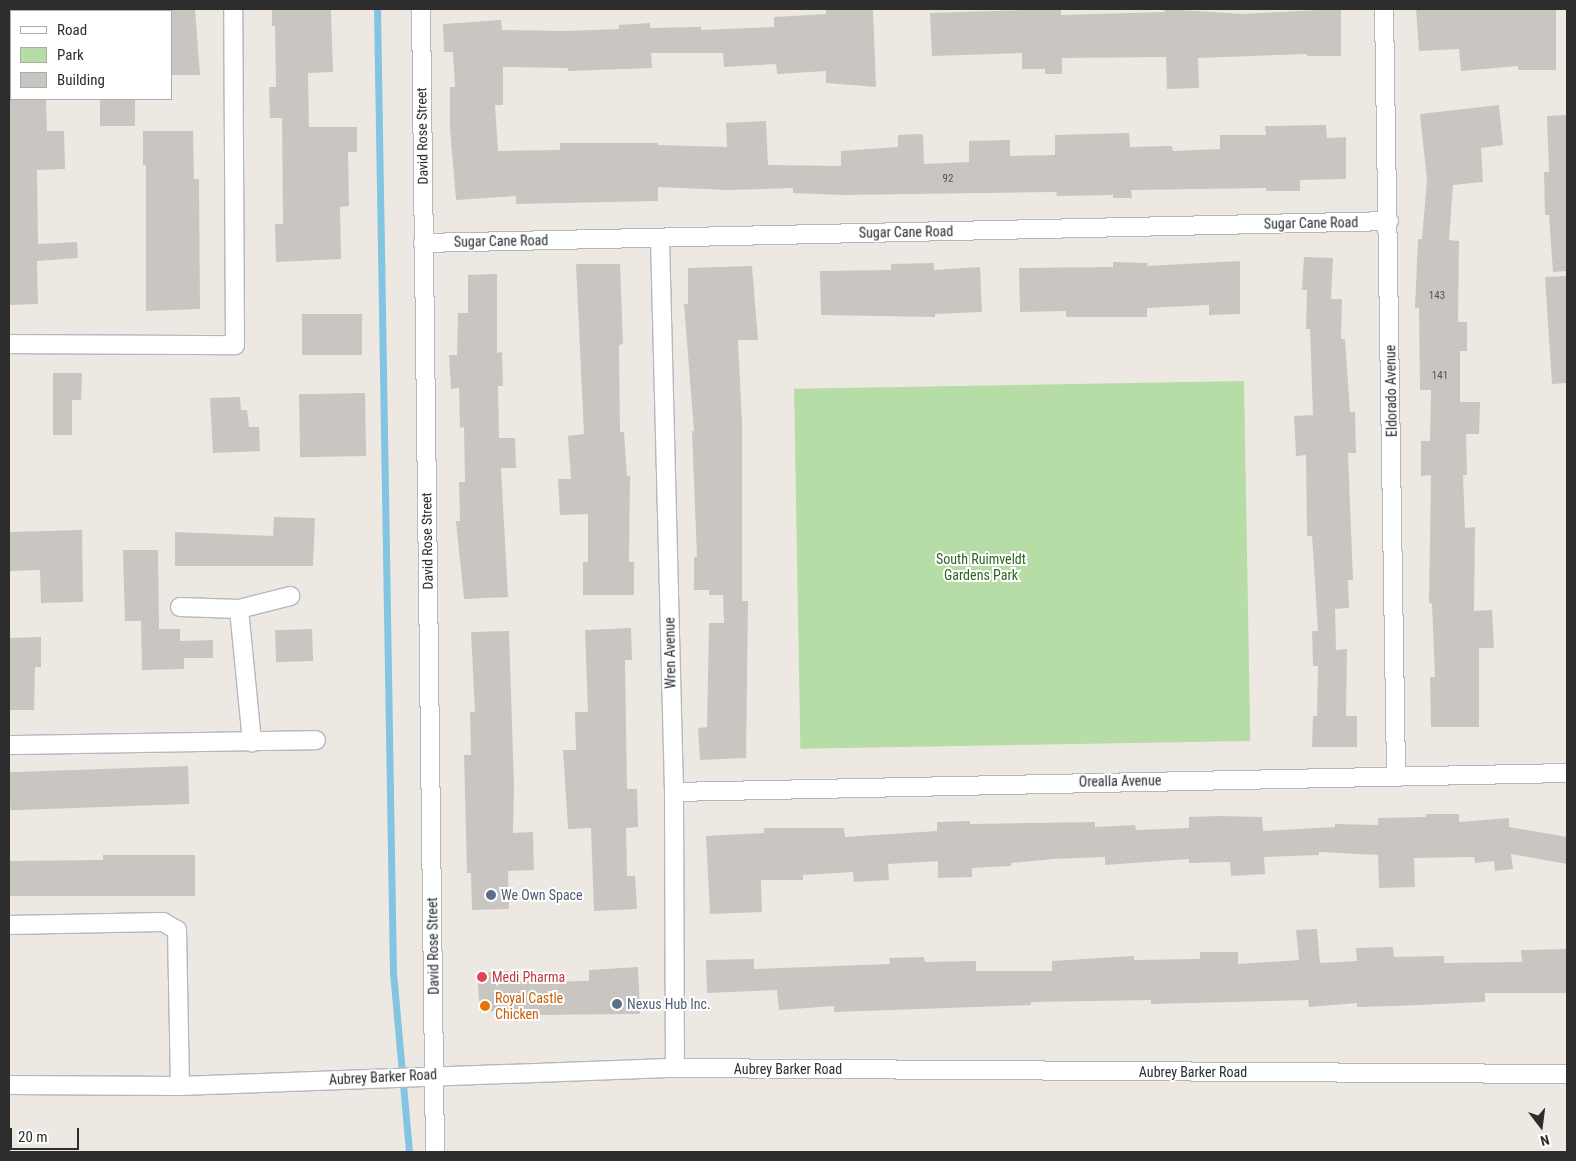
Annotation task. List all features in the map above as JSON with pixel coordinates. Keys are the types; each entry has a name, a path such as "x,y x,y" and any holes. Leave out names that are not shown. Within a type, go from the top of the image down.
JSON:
{"street":[{"path":"9,344 235,345 233,9"},
{"name":"David Rose Street","path":"421,9 436,1074 435,1152"},
{"name":"Eldorado Avenue","path":"1384,9 1389,222 1396,774"},
{"name":"Sugar Cane Road","path":"423,243 1389,222"},
{"name":"Wren Avenue","path":"660,238 674,792 675,1068"},
{"path":"180,607 239,609 290,596"},
{"path":"239,609 252,742"},
{"path":"9,745 316,740"},
{"name":"Orealla Avenue","path":"674,792 1396,774 1567,773"},
{"path":"9,925 163,922 177,930 180,1086"},
{"name":"Aubrey Barker Road","path":"9,1085 180,1086 436,1074 675,1068 1567,1074"}],"green space":[{"name":"South Ruimveldt Gardens Park","path":"1244,381 1250,741 800,749 794,389"}],"building":[{"path":"195,9 200,75 172,75 171,10"},
{"path":"272,9 331,9 333,72 308,73 309,127 357,127 357,152 348,152 349,206 340,207 341,259 276,262 275,224 283,224 282,118 270,118 269,87 276,87 275,26 272,26"},
{"path":"826,9 873,9 876,87 826,83 826,71 777,74 776,64 724,67 723,53 651,53 652,68 568,71 568,68 503,67 503,105 495,105 498,151 560,150 560,143 658,143 658,145 727,147 726,123 766,121 768,165 841,166 841,151 898,147 898,135 918,134 923,135 924,164 969,162 969,141 1010,140 1010,156 1055,155 1055,135 1129,133 1130,147 1172,146 1173,151 1220,149 1220,135 1266,135 1265,126 1326,125 1327,138 1346,137 1346,179 1300,180 1300,191 1266,191 1266,188 1131,190 1132,198 1113,198 1113,195 1057,196 1056,192 842,195 793,193 793,188 728,190 658,187 658,201 516,204 516,196 456,200 450,129 450,87 455,87 453,52 444,52 443,24 501,20 502,30 565,31 619,29 619,25 650,23 650,28 701,27 701,30 774,27 774,17 826,14"},
{"path":"1061,9 1061,15 1165,12 1164,9 1242,14 1341,9 1341,56 1307,56 1307,54 1198,58 1199,88 1167,89 1166,57 1062,58 1062,74 1045,74 1045,69 1022,69 1022,53 932,56 930,13"},
{"path":"1416,9 1556,9 1556,70 1518,70 1518,66 1461,71 1459,49 1419,51"},
{"path":"9,99 46,100 47,131 64,131 65,169 37,170 38,244 77,242 78,258 37,261 38,304 9,305"},
{"path":"100,100 135,100 135,126 100,126"},
{"path":"1499,105 1503,145 1481,148 1483,182 1453,185 1449,240 1459,241 1458,322 1467,322 1467,351 1460,351 1460,402 1480,402 1479,434 1466,434 1467,475 1463,475 1465,528 1475,527 1474,611 1492,610 1494,648 1479,648 1479,727 1431,727 1430,677 1435,677 1432,604 1429,603 1431,475 1421,476 1421,441 1430,441 1431,390 1420,390 1419,308 1415,308 1418,239 1422,239 1427,180 1420,114"},
{"path":"1567,115 1567,271 1553,272 1549,215 1545,215 1544,172 1549,172 1547,116"},
{"path":"143,131 193,131 194,179 199,179 200,309 146,311 146,165 143,165"},
{"path":"1304,257 1333,258 1331,299 1342,299 1341,339 1345,339 1350,412 1355,412 1356,453 1348,453 1353,580 1348,580 1349,608 1335,609 1336,650 1347,649 1346,716 1357,716 1357,747 1312,747 1313,716 1317,716 1318,666 1313,666 1312,631 1318,631 1312,536 1307,536 1306,455 1296,456 1294,416 1313,415 1310,329 1306,329 1307,290 1302,290"},
{"path":"1240,261 1240,314 1209,315 1209,305 1147,308 1147,317 1066,317 1066,311 1020,312 1019,268 1113,267 1113,262 1148,263 1147,266"},
{"path":"934,263 934,270 980,267 982,312 935,314 935,317 821,315 820,271 891,270 891,264"},
{"path":"576,264 620,264 623,344 619,345 620,432 624,432 627,476 630,476 629,562 634,562 634,595 583,595 583,562 588,562 588,514 560,515 558,479 571,479 568,436 584,434"},
{"path":"752,266 758,340 738,340 742,422 742,601 748,601 746,758 700,760 698,728 707,727 709,623 724,623 723,595 709,595 709,590 694,590 694,557 697,557 692,431 694,431 684,304 688,304 688,268"},
{"path":"497,274 497,353 502,352 503,386 498,386 499,438 515,438 516,468 501,468 508,597 464,599 456,521 460,521 459,482 465,482 464,427 460,428 459,388 451,389 449,355 457,355 458,313 468,313 468,275"},
{"path":"1567,276 1567,383 1552,384 1545,277"},
{"path":"302,314 362,314 362,355 302,355"},
{"path":"53,373 82,373 81,400 72,400 72,435 53,435"},
{"path":"365,393 366,456 300,457 299,394"},
{"path":"240,397 241,410 247,410 249,427 259,427 260,451 213,453 210,398"},
{"path":"274,517 315,518 313,566 175,566 175,532 273,536"},
{"path":"82,530 83,602 41,603 40,570 9,571 9,532"},
{"path":"123,550 158,550 159,629 180,629 180,641 213,640 213,658 184,658 184,669 142,670 141,621 125,621"},
{"path":"631,628 632,660 625,660 627,789 637,789 638,827 626,828 627,876 635,876 637,909 594,911 591,828 568,829 563,750 576,750 575,712 588,712 585,630"},
{"path":"312,629 313,661 276,662 275,630"},
{"path":"509,631 514,786 513,833 533,832 534,870 508,871 509,909 472,910 471,873 467,873 464,755 471,755 470,712 475,712 471,632"},
{"path":"41,637 41,667 35,667 34,710 9,710 9,638"},
{"path":"188,766 189,804 10,810 9,772"},
{"path":"1426,814 1459,814 1459,822 1509,818 1509,827 1567,837 1567,864 1511,854 1513,869 1495,871 1494,861 1475,863 1474,857 1414,858 1415,887 1379,888 1378,855 1319,852 1319,855 1264,857 1265,874 1231,876 1230,862 1189,863 1189,859 1105,865 1105,857 1011,863 1011,866 972,868 972,877 938,878 938,861 888,864 889,880 854,882 853,872 803,875 803,880 761,880 762,912 710,914 706,836 764,833 764,828 844,828 845,837 937,831 937,822 970,821 970,824 1095,822 1095,827 1135,825 1136,830 1189,828 1189,817 1220,816 1262,817 1263,831 1335,827 1335,824 1378,825 1378,818 1426,817"},
{"path":"103,855 195,855 195,896 9,896 9,861 103,860"},
{"path":"1317,929 1320,963 1357,961 1356,948 1393,947 1394,957 1444,956 1444,963 1522,962 1521,950 1567,949 1567,993 1485,993 1485,1002 1357,1007 1357,1003 1309,1007 1308,1000 1151,1004 1151,1000 1031,1002 1031,1005 834,1012 834,1006 779,1010 777,990 707,993 706,960 754,959 754,969 890,964 889,958 924,957 925,962 976,961 976,971 1052,971 1052,961 1134,956 1134,960 1200,959 1200,952 1238,952 1238,964 1299,960 1296,930"},
{"path":"638,967 640,1014 534,1015 534,1009 480,1012 477,973 508,971 508,982 589,981 589,970"}],"waterway":[{"path":"377,9 393,972 409,1152"}],"place":[{"name":"We Own Space","path":"491,895"},
{"name":"Medi Pharma","path":"482,977"},
{"name":"Nexus Hub Inc.","path":"617,1004"},
{"name":"Royal Castle Chicken","path":"485,1006"}]}
